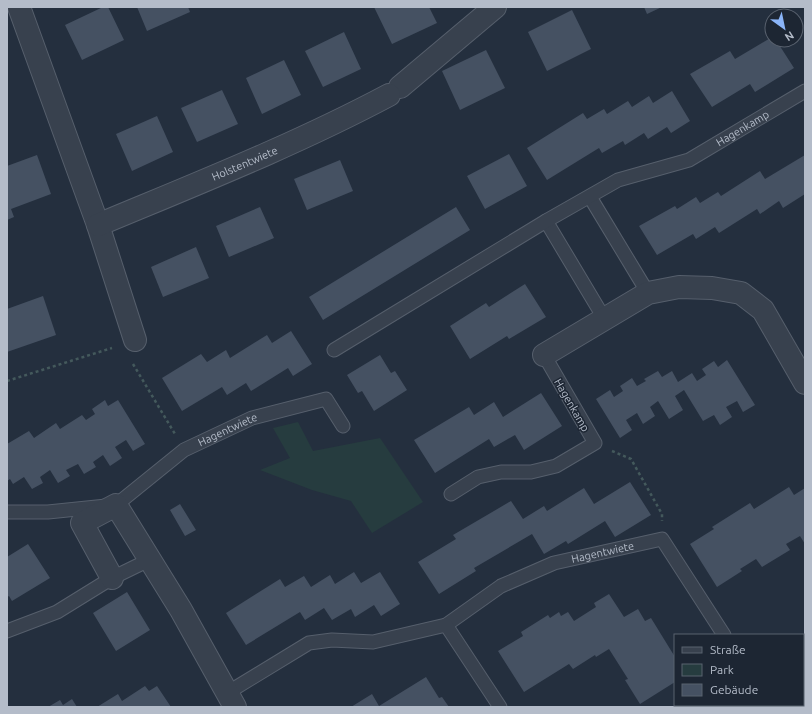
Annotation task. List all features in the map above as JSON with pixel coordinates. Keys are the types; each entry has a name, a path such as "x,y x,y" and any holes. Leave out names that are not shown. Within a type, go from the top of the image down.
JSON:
{"street":[{"path":"19,7 98,225 135,340"},
{"name":"Holstentwiete","path":"98,225 260,158 340,121 395,91 494,7"},
{"name":"Hagenkamp","path":"544,355 648,293 679,286 712,288 741,293 763,310 805,382"},
{"name":"Hagentwiete","path":"112,578 82,523 116,505 151,559 231,700"}],"lane":[{"name":"Hagenkamp","path":"334,350 546,221 618,180 689,160 805,91"},
{"path":"590,196 648,293"},
{"path":"546,221 604,318"},
{"name":"Hagenkamp","path":"451,494 478,477 501,472 530,472 556,466 595,443 544,355"},
{"name":"Hagentwiete","path":"116,505 184,450 252,418 326,399 343,426"},
{"path":"7,512 48,512 116,505"},
{"path":"662,539 723,634"},
{"name":"Hagentwiete","path":"231,700 309,643 332,640 372,642 446,625 501,586 554,563 662,539"},
{"path":"7,631 57,612 112,578 151,559"},
{"path":"446,625 500,707"}],"path":[{"path":"7,382 135,340"},
{"path":"135,340 130,358 184,450"},
{"path":"595,443 631,459 662,514 662,539"}],"green space":[{"path":"298,422 313,451 380,438 423,502 372,533 351,501 312,490 260,470 290,458 273,428"}],"building":[{"path":"103,7 108,7 124,40 82,60 65,25"},
{"path":"137,7 188,7 190,12 147,31"},
{"path":"374,7 429,7 437,23 392,44"},
{"path":"644,7 662,7 647,14"},
{"path":"572,10 591,49 547,71 528,32"},
{"path":"344,32 361,69 323,87 305,51"},
{"path":"764,42 764,48 781,48 794,68 755,92 750,84 712,107 690,74 730,51 735,59"},
{"path":"486,50 505,88 460,110 442,71"},
{"path":"284,60 301,95 262,114 246,78"},
{"path":"222,90 238,124 197,142 181,108"},
{"path":"672,91 690,121 671,133 667,127 648,139 644,133 625,145 623,141 602,153 599,148 547,180 527,148 583,113 587,119 604,109 607,114 628,101 632,107 649,96 653,103"},
{"path":"157,116 173,152 132,171 116,134"},
{"path":"509,154 527,186 485,209 467,176"},
{"path":"37,155 51,194 11,209 14,217 7,220 7,166"},
{"path":"805,155 805,194 783,208 779,201 760,214 757,209 719,233 715,227 696,239 693,234 657,255 639,226 675,206 677,209 696,197 700,203 718,192 721,196 760,171 765,179"},
{"path":"340,160 353,191 307,210 294,179"},
{"path":"260,207 274,238 229,257 216,226"},
{"path":"456,207 470,230 323,320 309,297"},
{"path":"196,247 209,278 163,297 151,267"},
{"path":"525,284 546,317 509,339 507,336 470,359 450,326 486,303 489,307"},
{"path":"43,296 56,335 7,352 7,309"},
{"path":"291,331 312,364 293,376 288,368 251,391 246,383 227,395 222,387 182,411 162,378 201,354 207,362 226,350 230,358 267,335 272,343"},
{"path":"380,355 391,373 395,371 407,390 374,411 362,391 358,393 347,375"},
{"path":"727,360 755,405 743,412 737,401 726,407 732,417 720,425 714,415 703,421 684,390 675,396 683,410 669,419 658,401 650,407 655,416 643,424 637,413 626,420 632,430 620,438 596,399 610,390 614,397 623,391 620,386 632,378 637,386 646,381 644,379 658,371 662,377 672,371 678,382 692,373 697,381 706,375 702,369 714,361 718,367"},
{"path":"541,393 562,426 524,450 515,435 494,447 489,439 435,473 414,440 469,407 474,415 494,402 503,417"},
{"path":"105,400 108,406 118,400 145,444 133,451 126,440 115,447 122,458 110,466 103,455 93,462 96,467 84,474 78,464 66,470 70,476 58,483 50,470 40,477 43,483 32,489 24,477 13,484 10,479 7,481 7,444 29,431 34,438 56,423 60,429 82,415 86,420 95,414 92,409"},
{"path":"630,482 651,515 615,537 605,521 568,544 566,541 544,554 532,534 474,568 476,571 439,594 418,562 456,539 453,535 511,501 523,519 544,506 547,511 584,488 594,504"},
{"path":"789,487 794,495 805,488 805,544 800,536 786,544 790,550 762,567 756,559 740,569 742,571 717,587 690,544 714,529 712,527 750,503 754,509"},
{"path":"180,504 196,530 185,536 170,510"},
{"path":"28,544 50,578 12,601 9,596 7,597 7,557"},
{"path":"354,572 361,583 380,572 400,604 381,616 374,605 355,617 351,609 332,620 324,608 305,620 300,612 246,645 226,613 280,579 285,587 304,576 311,587 330,575 335,584"},
{"path":"127,592 150,630 116,651 93,613"},
{"path":"609,594 624,617 638,609 645,621 651,618 674,655 674,683 640,704 625,680 628,679 609,649 596,657 595,655 573,669 569,664 524,692 498,651 523,636 521,632 548,615 550,618 559,612 561,616 568,612 574,621 596,607 594,603"},
{"path":"426,677 439,698 442,697 449,707 351,707 372,694 379,706"},
{"path":"145,686 149,691 157,686 171,707 97,707 118,694 122,701"},
{"path":"72,699 77,707 48,707 60,700 63,705"}]}
